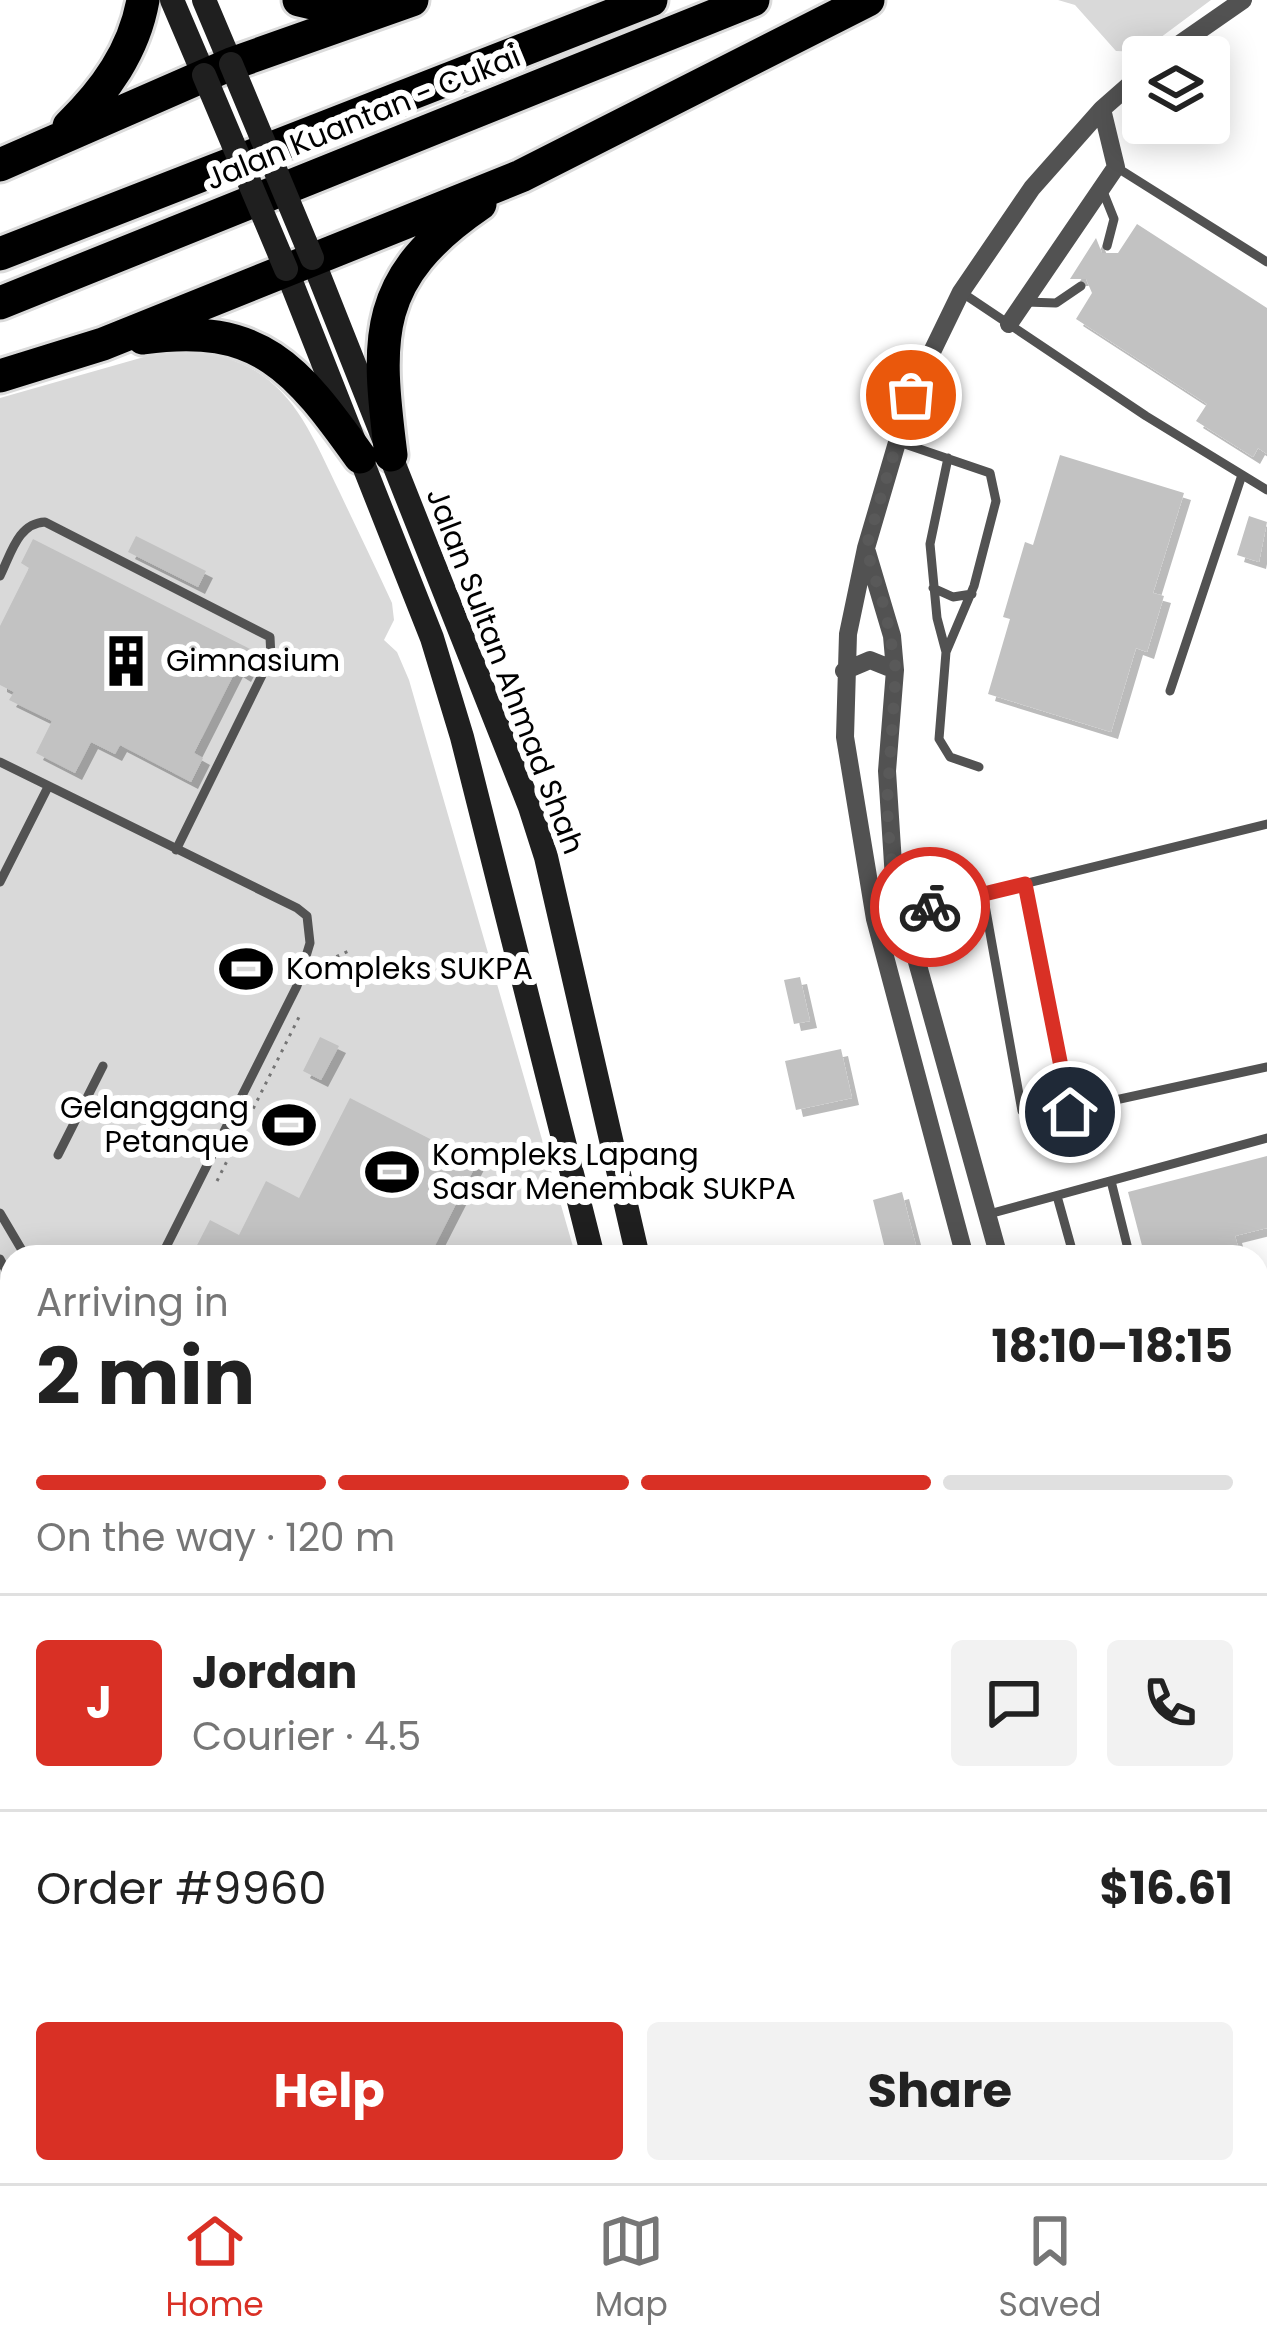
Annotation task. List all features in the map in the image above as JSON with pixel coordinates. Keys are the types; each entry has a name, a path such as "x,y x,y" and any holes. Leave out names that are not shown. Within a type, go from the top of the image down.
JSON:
{"highway":[{"path":"38,148 79,116 113,76 129,45 142,0"},
{"path":"299,0 328,7 368,8 409,1"},
{"name":"Jalan Kuantan - Cukai","path":"0,254 652,0"},
{"name":"Jalan Kuantan - Cukai","path":"0,303 753,0"},
{"path":"0,376 103,344 521,176 868,0"},
{"path":"0,165 217,70 409,1"},
{"path":"376,456 382,349 390,305 405,274 422,250 457,220 521,176"},
{"path":"103,344 203,334 239,340 297,376 376,456"}],"main road":[{"path":"172,0 217,70"},
{"path":"204,0 217,70"},
{"name":"Jalan Sultan Ahmad Shah","path":"217,70 376,456 509,750 546,856 635,1245"},
{"name":"Jalan Sultan Ahmad Shah","path":"376,456 462,737 590,1245"}],"street":[{"path":"1191,36 1243,0"},
{"path":"962,1245 875,919 844,737 844,671 852,608 911,395 962,292 1032,188 1122,91"},
{"path":"1009,324 1116,167 1102,109"},
{"path":"866,548 886,613 896,670 887,817 902,914 996,1245"},
{"path":"844,671 870,660 896,670"}],"lane":[{"path":"1116,167 1267,262"},
{"path":"1102,188 1114,219 1107,246"},
{"path":"1026,302 1056,303 1081,286"},
{"path":"962,292 1267,490"},
{"path":"896,441 990,473 996,501 972,593 946,652"},
{"path":"948,458 930,544 946,652 939,740 950,757 979,767"},
{"path":"1170,691 1242,476"},
{"path":"0,576 23,530 45,522 270,637 272,657 176,850"},
{"path":"933,588 953,597 972,593"},
{"path":"0,762 307,916 311,929 296,986 166,1245"},
{"path":"0,882 48,787"},
{"path":"902,914 1267,824"},
{"path":"1025,884 1070,1112"},
{"path":"983,894 1022,1111 1033,1118 1267,1066"},
{"path":"58,1155 103,1066"},
{"path":"987,1215 1267,1138"},
{"path":"1112,1180 1127,1245"},
{"path":"1057,1196 1071,1245"},
{"path":"0,1214 19,1245"}],"path":[{"path":"315,958 313,967 351,950"},
{"path":"212,1191 304,1007"}],"shaded area":[{"path":"1058,0 1211,0 1163,36 1122,36 1122,51 1116,51 1075,5"},
{"name":"Kompleks SUKPA","path":"184,350 217,355 266,378 284,395 313,439 392,603 394,620 384,640 397,652 409,680 573,1245 0,1245 0,398 158,353"}],"building":[{"path":"1137,224 1267,308 1267,454 1258,448 1253,457 1196,421 1207,404 1076,319 1092,293 1086,279 1070,279 1096,238 1102,253 1118,253"},
{"path":"1060,455 1184,493 1153,593 1164,596 1147,652 1136,648 1111,732 988,694 1010,619 1003,617 1025,542 1033,545"},
{"path":"1249,516 1267,522 1259,562 1237,555"},
{"path":"136,536 206,571 198,587 128,552"},
{"name":"Gimnasium","path":"33,539 256,652 244,675 236,670 194,753 203,758 191,782 120,745 115,754 91,742 75,773 36,753 52,721 9,700 14,692 0,685 0,626 29,568 21,563"},
{"path":"800,977 810,1021 794,1024 784,980"},
{"path":"320,1037 339,1046 321,1080 303,1071"},
{"path":"841,1049 852,1098 796,1110 785,1061"},
{"name":"Kompleks Lapang Sasar Menembak SUKPA","path":"350,1098 477,1163 435,1245 197,1245 210,1220 239,1235 266,1181 299,1198"},
{"path":"1267,1156 1267,1228 1235,1236 1238,1245 1142,1245 1128,1192"},
{"path":"902,1192 916,1245 884,1245 873,1200"}],"way so far":[{"path":"911,395 866,548 892,636 896,670 887,771 894,879 902,914 930,907"}],"place":[{"name":"Gimnasium","path":"126,661"},
{"name":"Kompleks SUKPA","path":"246,969"},
{"name":"Gelanggang Petanque","path":"289,1125"},
{"name":"Kompleks Lapang Sasar Menembak SUKPA","path":"392,1172"}],"route":[{"path":"930,907 1025,884 1070,1112"}]}
